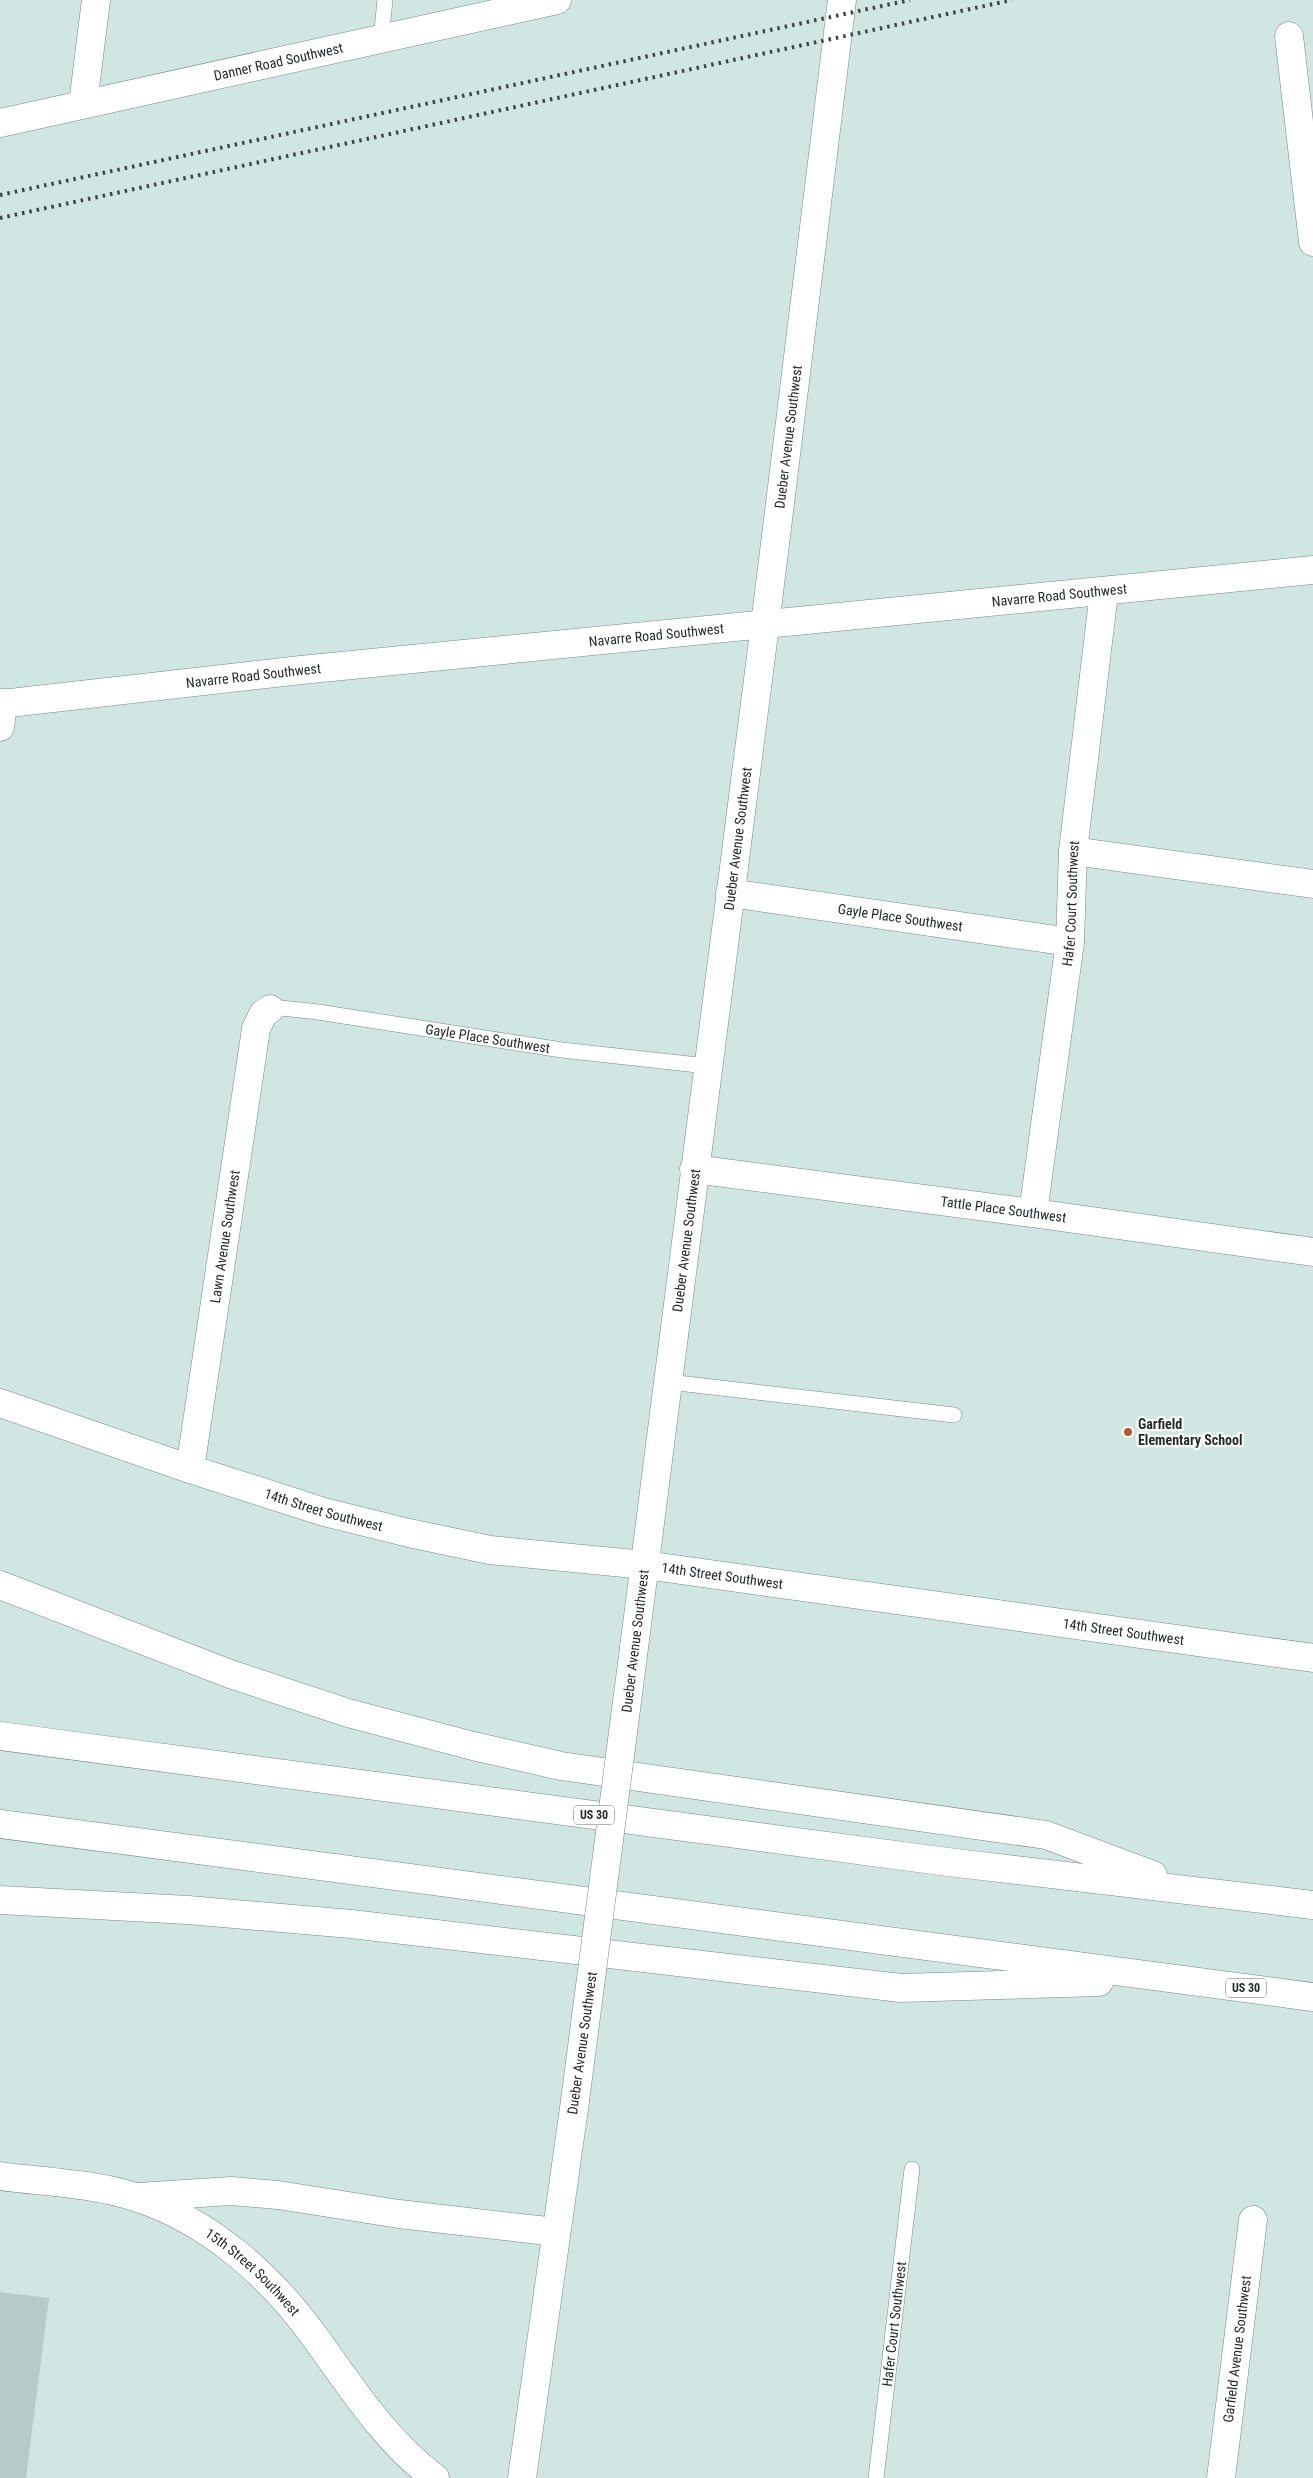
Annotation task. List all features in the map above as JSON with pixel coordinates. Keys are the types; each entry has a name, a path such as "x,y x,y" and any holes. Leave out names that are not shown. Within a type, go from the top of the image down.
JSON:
{"main road":[{"path":"84,104 96,0"},
{"name":"Danner Road Southwest","path":"0,123 557,0"},
{"name":"Dueber Avenue Southwest","path":"522,2478 670,1382 694,1169 765,625 842,0"},
{"path":"1289,36 1310,193 1313,242"},
{"name":"Navarre Road Southwest","path":"1,711 301,670 1313,570"},
{"name":"Hafer Court Southwest","path":"1033,1213 1070,942 1073,851 1104,592"},
{"path":"1073,851 1313,884"},
{"name":"Gayle Place Southwest","path":"730,893 1070,942"},
{"name":"Lawn Avenue Southwest","path":"190,1469 256,1029 263,1014 270,1009"},
{"name":"Tattle Place Southwest","path":"694,1169 1313,1252"},
{"name":"14th Street Southwest","path":"0,1403 190,1469 324,1512 409,1533 490,1550 645,1565 1313,1658"},
{"path":"0,1586 230,1674 348,1713 473,1746 561,1766 1046,1835 1189,1889"},
{"name":"US 30","path":"0,1736 948,1862 1313,1905"},
{"name":"US 30","path":"0,1824 1313,1997"},
{"path":"0,1900 188,1910 351,1924 901,1988 1179,1980"},
{"name":"15th Street Southwest","path":"0,2176 96,2188 136,2197 205,2228 252,2267 292,2304 359,2397 393,2440 435,2478"},
{"path":"136,2197 231,2191 278,2195 399,2214 556,2232"},
{"name":"Garfield Avenue Southwest","path":"1221,2478 1253,2220"}],"lane":[{"path":"381,39 385,0"},
{"name":"Gayle Place Southwest","path":"270,1009 281,1008 318,1012 553,1048 707,1066"},
{"path":"670,1382 954,1415"},
{"name":"Hafer Court Southwest","path":"876,2478 912,2169"}],"building":[{"path":"0,2292 49,2298 26,2478 0,2478"}],"railway":[{"path":"0,195 910,0"},
{"path":"0,218 1012,0"}],"place":[{"name":"Garfield Elementary School","path":"1128,1432"}]}
